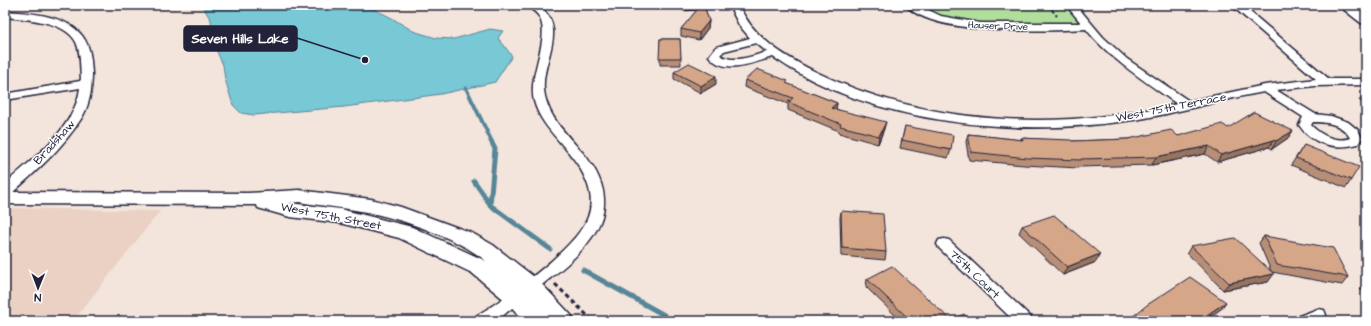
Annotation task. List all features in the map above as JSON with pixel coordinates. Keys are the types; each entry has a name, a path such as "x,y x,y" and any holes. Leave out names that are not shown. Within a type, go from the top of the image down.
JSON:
{"main road":[{"path":"1347,6 1366,20"},
{"name":"West 75th Street","path":"5,198 248,199 290,210 340,216 405,232 480,267 530,285"},
{"path":"530,285 538,321"},
{"path":"530,285 563,321"}],"street":[{"path":"482,321 560,262 581,242 594,223 598,204 598,190 592,174 558,133 542,107 538,92 538,76 549,29 544,15 532,5"},
{"name":"West 75th Terrace","path":"734,5 741,20 758,39 774,53 811,75 862,96 905,108 952,117 995,122 1070,122 1107,120 1140,115 1185,104 1266,88 1326,82 1366,82"},
{"name":"Hauser Drive","path":"911,5 938,18 969,25 1000,27 1088,26"},
{"path":"1071,5 1099,39 1123,61 1185,104"},
{"path":"1236,5 1326,82"},
{"path":"1347,6 1366,8"},
{"name":"Bradshaw","path":"5,14 22,15 46,20 64,27 75,34 81,41 87,83 84,101 76,118 64,134 5,192"},
{"path":"758,39 720,49 714,56 725,62 740,62 774,53"},
{"path":"5,96 87,83"},
{"path":"1266,88 1312,118"},
{"name":"75th Court","path":"944,244 1024,321"}],"path":[{"path":"530,285 593,321"}],"shaded area":[{"path":"5,208 160,211 73,321 5,321"}],"green space":[{"path":"911,5 1071,5 1088,26 957,23"}],"water":[{"path":"365,5 390,17 413,31 436,38 454,39 490,29 503,31 498,38 512,56 495,82 441,94 344,107 254,115 241,113 233,105 225,79 223,65 213,43 211,20 203,7 198,6"}],"building":[{"path":"701,5 704,5 709,21 699,33 681,29"},
{"path":"660,39 680,39 681,58 659,58"},
{"path":"689,63 716,76 701,86 674,72"},
{"path":"757,69 788,81 786,83 837,103 831,108 886,122 879,136 840,126 841,124 788,102 793,98 745,80"},
{"path":"1254,112 1293,131 1276,141 1274,140 1221,155 1209,146 1156,157 1081,160 1027,158 971,152 968,134 1023,140 1021,138 1072,141 1128,139 1171,130 1178,136 1222,124 1228,128"},
{"path":"905,126 953,135 951,150 902,140"},
{"path":"1304,145 1359,167 1351,180 1296,158"},
{"path":"841,211 883,214 886,252 842,248"},
{"path":"1054,215 1100,254 1067,267 1022,226"},
{"path":"1264,236 1333,248 1348,277 1277,265"},
{"path":"1235,238 1274,274 1229,283 1191,246"},
{"path":"892,266 951,320 964,314 971,321 914,321 910,317 908,318 867,279"},
{"path":"1190,277 1226,302 1198,321 1127,321 1147,305"}],"waterway":[{"path":"466,88 492,142"},
{"path":"491,141 495,149 490,205 550,249"},
{"path":"474,181 490,204"},
{"path":"583,270 664,315 668,321"}],"place":[{"name":"Seven Hills Lake","path":"365,60"}]}
